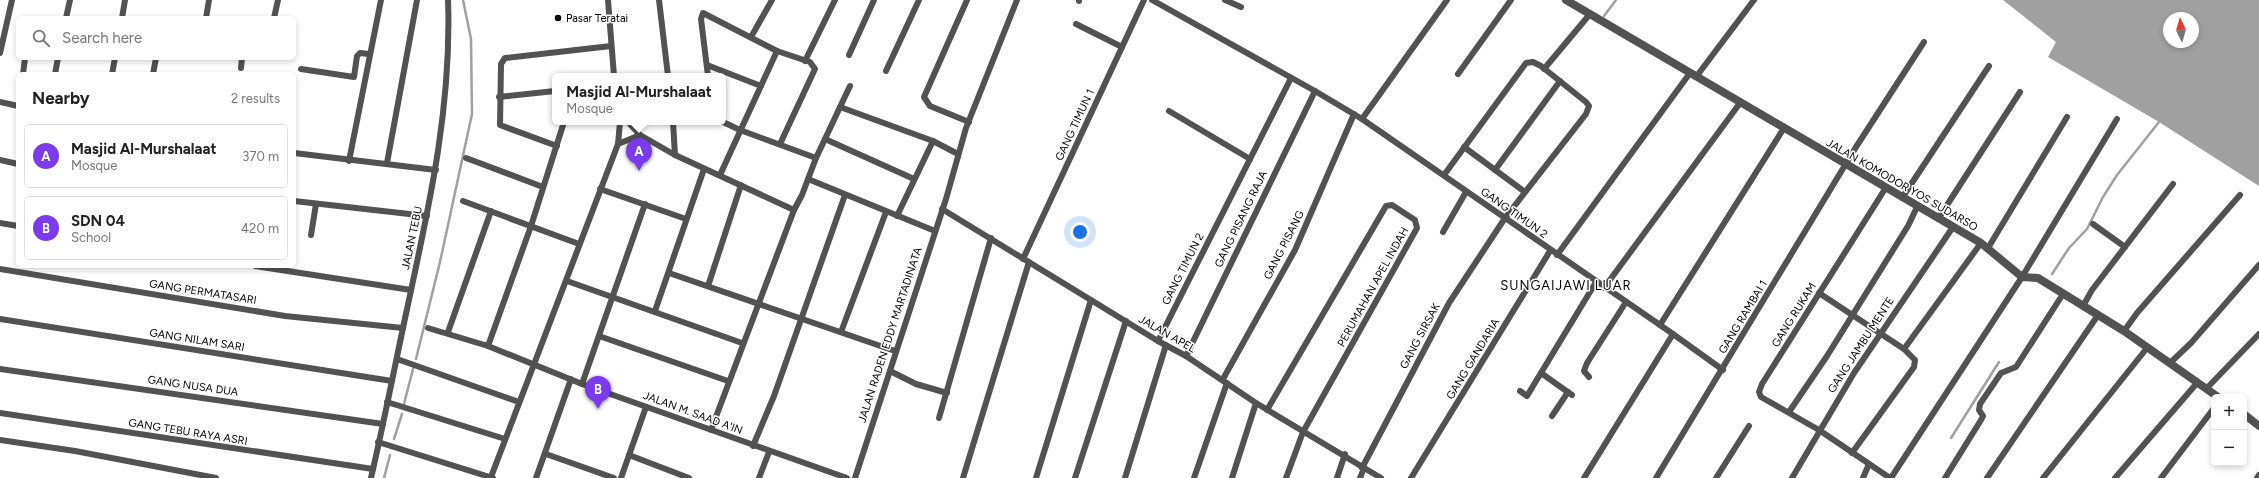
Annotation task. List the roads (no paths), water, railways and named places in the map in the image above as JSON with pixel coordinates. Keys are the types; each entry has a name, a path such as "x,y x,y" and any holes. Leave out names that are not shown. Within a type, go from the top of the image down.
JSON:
{"street":[{"path":"0,53 12,0"},
{"path":"66,16 70,0"},
{"path":"122,16 125,0"},
{"path":"206,16 209,0"},
{"path":"274,16 278,0"},
{"path":"349,161 369,54 381,0"},
{"path":"387,164 417,0"},
{"name":"JALAN TEBU","path":"371,478 436,170 446,97 449,47 448,0"},
{"path":"608,0 614,73"},
{"path":"659,0 668,73"},
{"path":"751,37 772,0"},
{"path":"805,61 834,0"},
{"path":"849,55 874,0"},
{"path":"886,71 919,0"},
{"path":"968,0 924,97 930,106 969,122"},
{"name":"JALAN RADEN EDDY MARTADINATA","path":"855,478 890,371 895,351 946,199 958,154 1017,0"},
{"name":"GANG TIMUN 1","path":"964,478 1026,260 1144,0"},
{"name":"GANG TIMUN 2","path":"1152,0 1362,119 1723,370"},
{"path":"1226,0 1241,7"},
{"path":"1362,119 1447,0"},
{"path":"1458,74 1511,0"},
{"name":"JALAN KOMODOR YOS SUDARSO","path":"1566,0 1784,128 1845,166 1988,248 2022,277"},
{"path":"1557,255 1693,75 1754,0"},
{"path":"708,73 701,19 703,13 777,51 813,65 814,73 780,144"},
{"path":"1544,69 1590,14"},
{"path":"1076,24 1122,48"},
{"name":"GANG RAMBAI 1","path":"1656,478 1723,370 1845,166 1924,42"},
{"path":"557,146 501,126 499,123 499,97 501,64 506,58 611,46"},
{"path":"720,175 777,51"},
{"path":"301,70 354,77 357,56 360,53 369,54"},
{"path":"23,72 25,60"},
{"path":"55,72 58,60"},
{"path":"112,72 115,60"},
{"path":"153,72 156,60"},
{"path":"241,68 242,60"},
{"path":"1444,176 1526,63 1533,62 1560,81 1495,170"},
{"path":"707,65 761,86"},
{"path":"1902,198 1989,66"},
{"name":"GANG TIMUN 2","path":"1158,340 1291,78"},
{"name":"GANG SIRSAK","path":"1360,478 1363,468 1449,303 1505,218 1586,114 1589,106 1586,102 1560,81"},
{"path":"711,430 757,303 794,210 816,158 850,86"},
{"path":"499,97 552,91"},
{"name":"GANG PISANG RAJA","path":"1186,356 1315,91"},
{"path":"1938,219 2020,92"},
{"path":"0,102 16,104"},
{"path":"1604,288 1740,103"},
{"path":"840,107 933,141 958,154"},
{"path":"1169,111 1250,159"},
{"name":"GANG PISANG","path":"1194,478 1225,381 1295,250 1354,114"},
{"path":"1988,248 2066,117"},
{"path":"1890,478 2022,277 2117,120"},
{"path":"726,123 816,158"},
{"path":"488,346 531,226 563,125"},
{"path":"378,442 492,478 505,439 567,281 579,244 618,144 620,125"},
{"path":"631,125 640,135 675,155 794,210"},
{"path":"673,125 675,155"},
{"path":"1660,325 1784,128"},
{"path":"618,144 640,135"},
{"path":"825,139 914,179"},
{"path":"896,216 933,141"},
{"path":"1464,147 1525,192"},
{"path":"296,153 349,161 436,170"},
{"path":"466,158 543,187"},
{"path":"0,160 16,164"},
{"path":"655,311 704,169"},
{"path":"808,179 935,231"},
{"path":"2083,306 2092,290 2173,184"},
{"path":"708,286 741,185"},
{"name":"GANG RUKAM","path":"1885,188 1762,384 1759,392 1761,397 1819,430 1890,478"},
{"path":"600,189 686,219"},
{"path":"1443,232 1466,192"},
{"path":"753,446 801,318 844,195"},
{"path":"2124,331 2240,195"},
{"path":"296,200 316,204 427,216"},
{"path":"463,201 579,244"},
{"path":"311,235 316,204"},
{"path":"582,384 614,298 645,204"},
{"name":"PERUMAHAN APEL INDAH","path":"1267,410 1385,207 1392,205 1415,220 1418,228 1303,432 1286,478"},
{"path":"1788,412 1827,356 1852,313 1891,253 1917,207"},
{"name":"JALAN APEL","path":"942,209 1186,356 1267,410 1303,432 1344,454 1363,468 1381,478"},
{"path":"448,332 491,211"},
{"path":"841,332 886,212"},
{"path":"0,223 16,226"},
{"path":"2093,224 2125,247"},
{"name":"GANG JAMBU MENTE","path":"1792,478 1819,430 1881,333 1953,227"},
{"path":"939,418 991,238"},
{"path":"1904,349 1981,244"},
{"name":"GANG GANDARIA","path":"1411,478 1550,251"},
{"path":"2170,364 2259,265"},
{"path":"268,268 411,290"},
{"name":"GANG PERMATASARI","path":"0,269 285,316 403,328"},
{"path":"669,273 895,351"},
{"path":"2022,277 2038,278 2124,331 2214,394"},
{"path":"567,281 742,343"},
{"path":"1520,391 1527,396 1596,282"},
{"path":"1819,293 1852,313 1904,349 1915,360 1914,367 1852,453"},
{"path":"1945,478 1983,416 1979,410 1980,404 2001,373 2016,367 2062,294"},
{"path":"1036,478 1091,300"},
{"path":"1589,376 1584,370 1587,362 1626,302"},
{"path":"1987,478 2098,315"},
{"name":"GANG NILAM SARI","path":"0,319 392,381"},
{"path":"1075,478 1126,321"},
{"name":"JALAN M. SAAD A'IN","path":"428,328 448,332 488,346 582,384 769,452 847,478"},
{"path":"1584,478 1673,334"},
{"path":"2206,389 2259,334"},
{"path":"599,336 728,381"},
{"path":"1124,478 1166,345"},
{"path":"2043,478 2147,348"},
{"path":"397,359 519,402"},
{"name":"GANG NUSA DUA","path":"0,368 383,424"},
{"path":"890,371 916,384 947,393"},
{"path":"1541,373 1570,394 1552,416"},
{"path":"536,478 546,454 571,379"},
{"path":"2116,478 2196,382"},
{"path":"387,402 505,439"},
{"path":"1232,478 1256,403"},
{"path":"621,478 646,407"},
{"path":"2161,478 2211,412"},
{"name":"GANG TEBU RAYA ASRI","path":"0,413 373,469"},
{"path":"2247,416 2259,426"},
{"path":"1716,478 1748,426"},
{"path":"0,440 75,451 216,478"},
{"path":"758,478 769,452"},
{"path":"546,454 614,478"},
{"path":"1337,478 1344,454"},
{"path":"629,455 689,478"},
{"path":"1863,478 1869,464"},
{"path":"668,478 670,471"}],"waterway":[{"path":"416,359 440,262 472,114 471,39 463,0"},
{"path":"1604,16 1616,0"},
{"path":"2052,274 2069,248 2087,229 2103,197 2117,175 2159,122"},
{"path":"1951,438 1999,362"},
{"path":"404,404 413,369"},
{"path":"394,439 402,414"},
{"path":"384,478 390,455"}],"place":[{"name":"Pasar Teratai","path":"558,18"},
{"name":"Masjid Al-Murshalaat","path":"639,171"},
{"name":"SDN 04","path":"598,409"}],"district":[{"name":"SUNGAIJAWI LUAR","path":"1566,285"}]}
